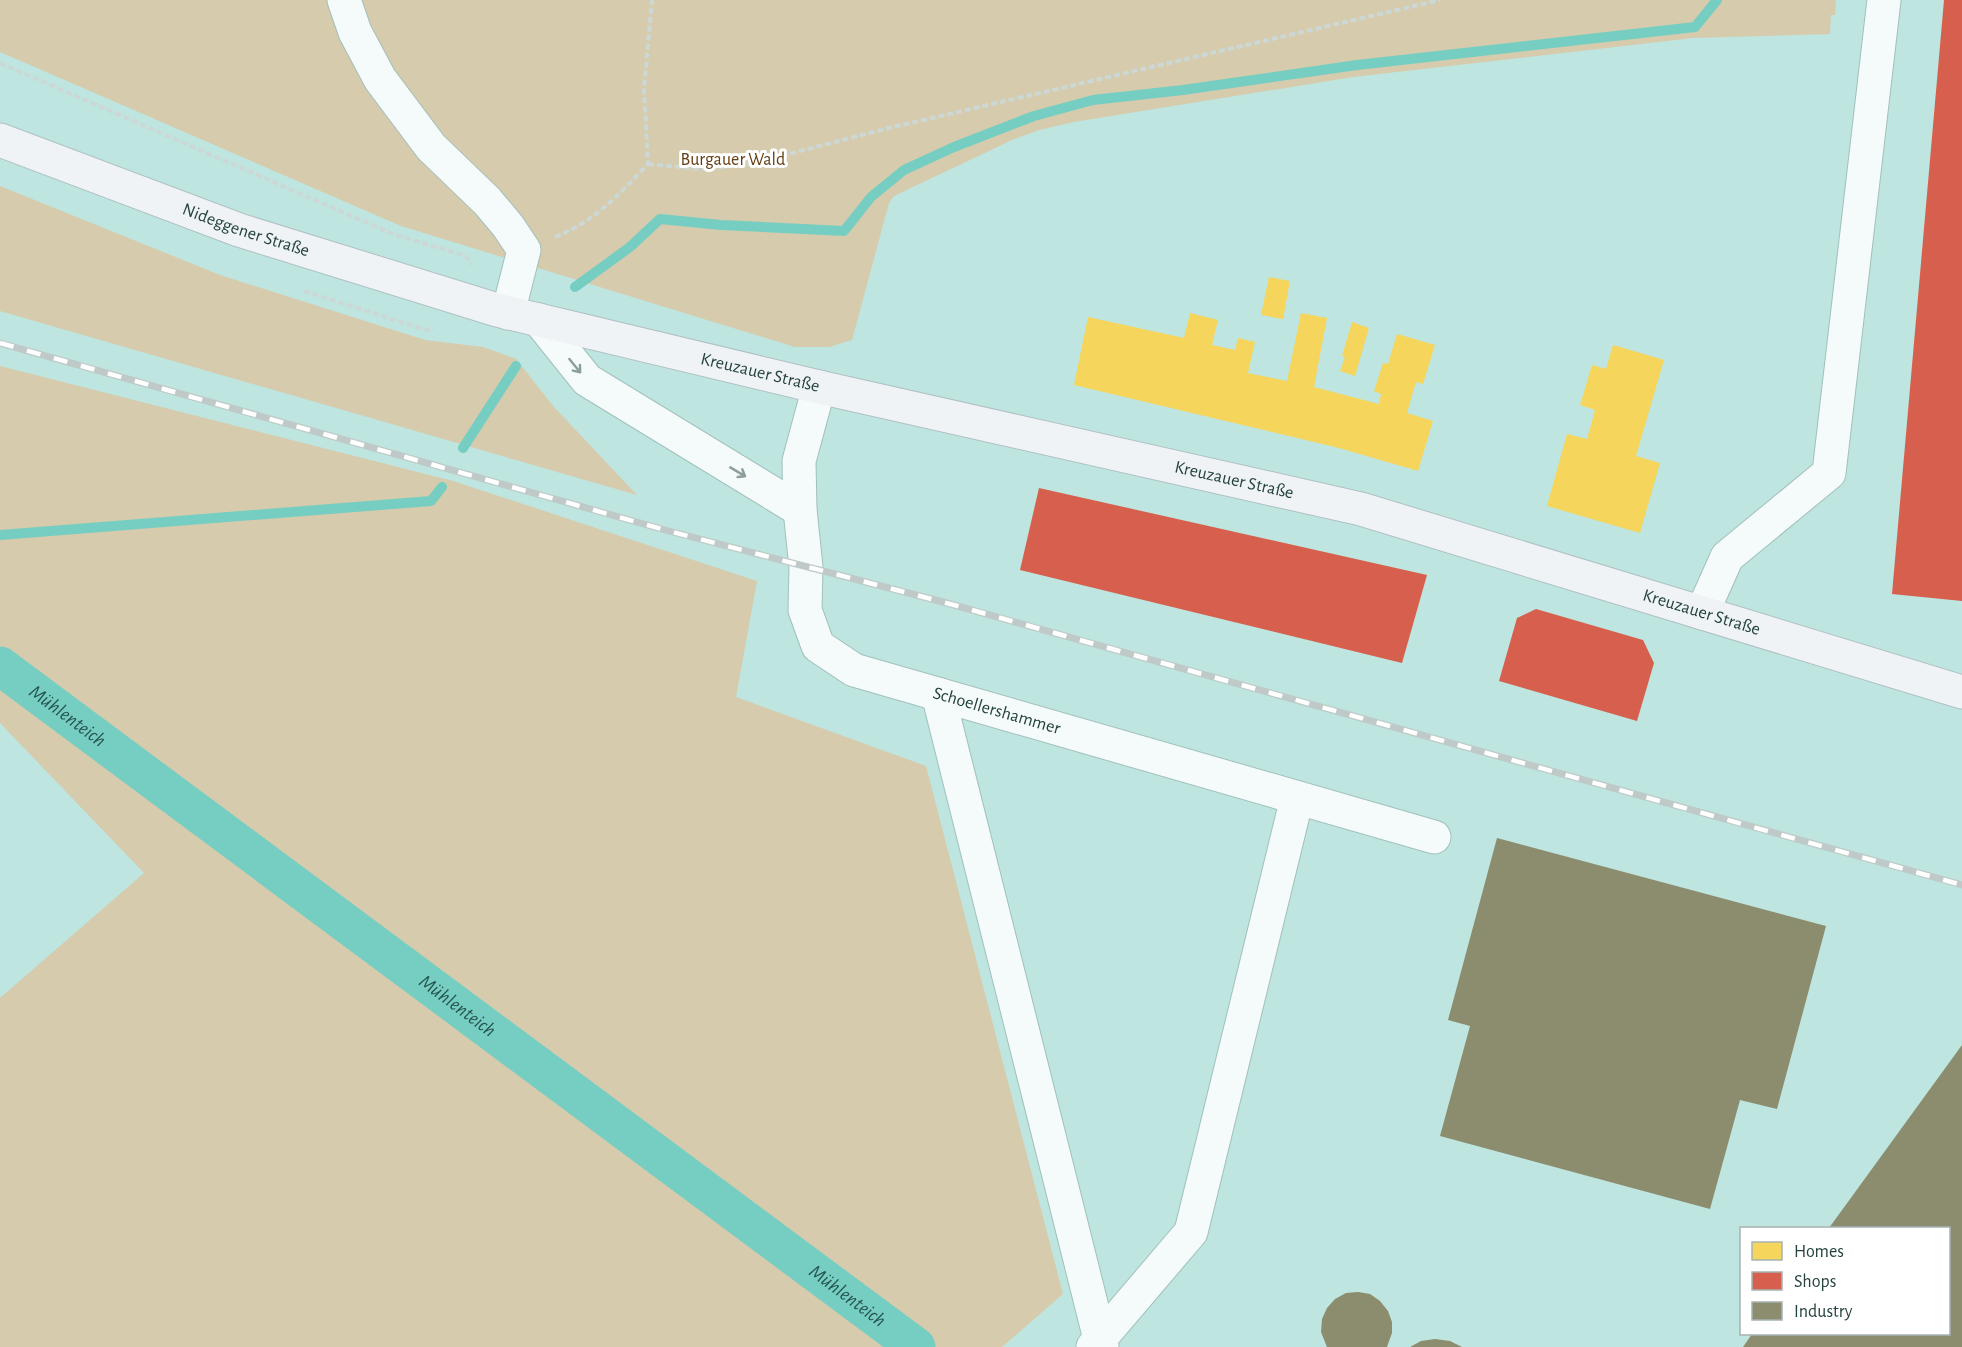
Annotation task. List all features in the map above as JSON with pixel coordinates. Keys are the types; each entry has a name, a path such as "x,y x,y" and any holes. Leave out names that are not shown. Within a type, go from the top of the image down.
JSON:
{"main road":[{"name":"Nideggener Straße","path":"0,140 239,230 515,315"},
{"name":"Kreuzauer Straße","path":"515,315 819,387 1361,509 1962,692"}],"lane":[{"path":"344,0 355,32 380,79 431,147 487,201 524,250 515,315 587,380 800,510"},
{"path":"1702,613 1727,557 1829,473 1884,0"},
{"name":"Schoellershammer","path":"819,387 799,462 800,510 806,567 805,610 818,646 855,670 1434,837"},
{"path":"938,694 1098,1345"},
{"path":"1098,1345 1191,1232 1297,798"}],"path":[{"path":"524,250 575,229 604,210 648,164 644,88 652,0"},
{"path":"648,164 701,169 750,164 889,128 1440,0"},
{"path":"0,63 393,234 466,256 515,315"}],"green space":[{"name":"Burgauer Wald","path":"0,0 1836,0 1835,15 1831,15 1830,34 1693,38 1353,77 1074,122 1039,130 1012,140 894,196 889,203 852,340 829,347 795,347 401,226 0,52"},
{"path":"0,186 220,275 425,340 483,347 516,359 554,407 637,495 0,311"},
{"path":"0,366 453,481 757,581 736,697 926,766 1063,1294 1002,1347 0,1347 0,998 144,873 0,723"}],"building: Homes":[{"path":"1269,277 1290,281 1283,319 1261,315"},
{"path":"1190,313 1218,320 1212,345 1235,350 1238,338 1255,342 1248,373 1287,381 1301,313 1327,318 1314,387 1379,404 1381,394 1374,391 1383,363 1388,364 1397,334 1435,345 1423,384 1416,382 1407,413 1433,421 1418,471 1339,448 1074,385 1088,317 1184,338"},
{"path":"1352,322 1369,328 1355,376 1340,371"},
{"path":"1613,345 1664,360 1636,456 1660,463 1640,533 1547,506 1567,434 1587,439 1595,410 1580,405 1592,365 1606,369"}],"building: Shops":[{"path":"1944,0 1962,0 1962,601 1892,594"},
{"path":"1039,488 1427,575 1402,663 1020,570"},
{"path":"1536,609 1643,640 1654,663 1637,721 1499,681 1517,618"}],"building: Industry":[{"path":"1497,838 1826,926 1777,1109 1740,1100 1710,1209 1440,1136 1470,1026 1448,1020"},
{"path":"1962,1045 1962,1347 1743,1347 1751,1335 1950,1335 1950,1227 1830,1227"},
{"path":"1346,1293 1370,1294 1388,1311 1392,1322 1392,1333 1387,1347 1327,1347 1321,1332 1322,1319 1327,1308 1335,1299"},
{"path":"1435,1339 1450,1341 1462,1347 1410,1347 1421,1341"}],"waterway":[{"path":"575,287 630,247 660,219 721,225 844,231 871,197 904,170 954,147 1034,116 1093,100 1183,90 1357,65 1695,27 1717,0"},
{"path":"463,448 516,366"},
{"path":"0,535 431,501 442,487"},
{"name":"Mühlenteich","path":"0,666 916,1347"}],"railway":[{"path":"0,343 665,530 943,602 1962,885"}]}
